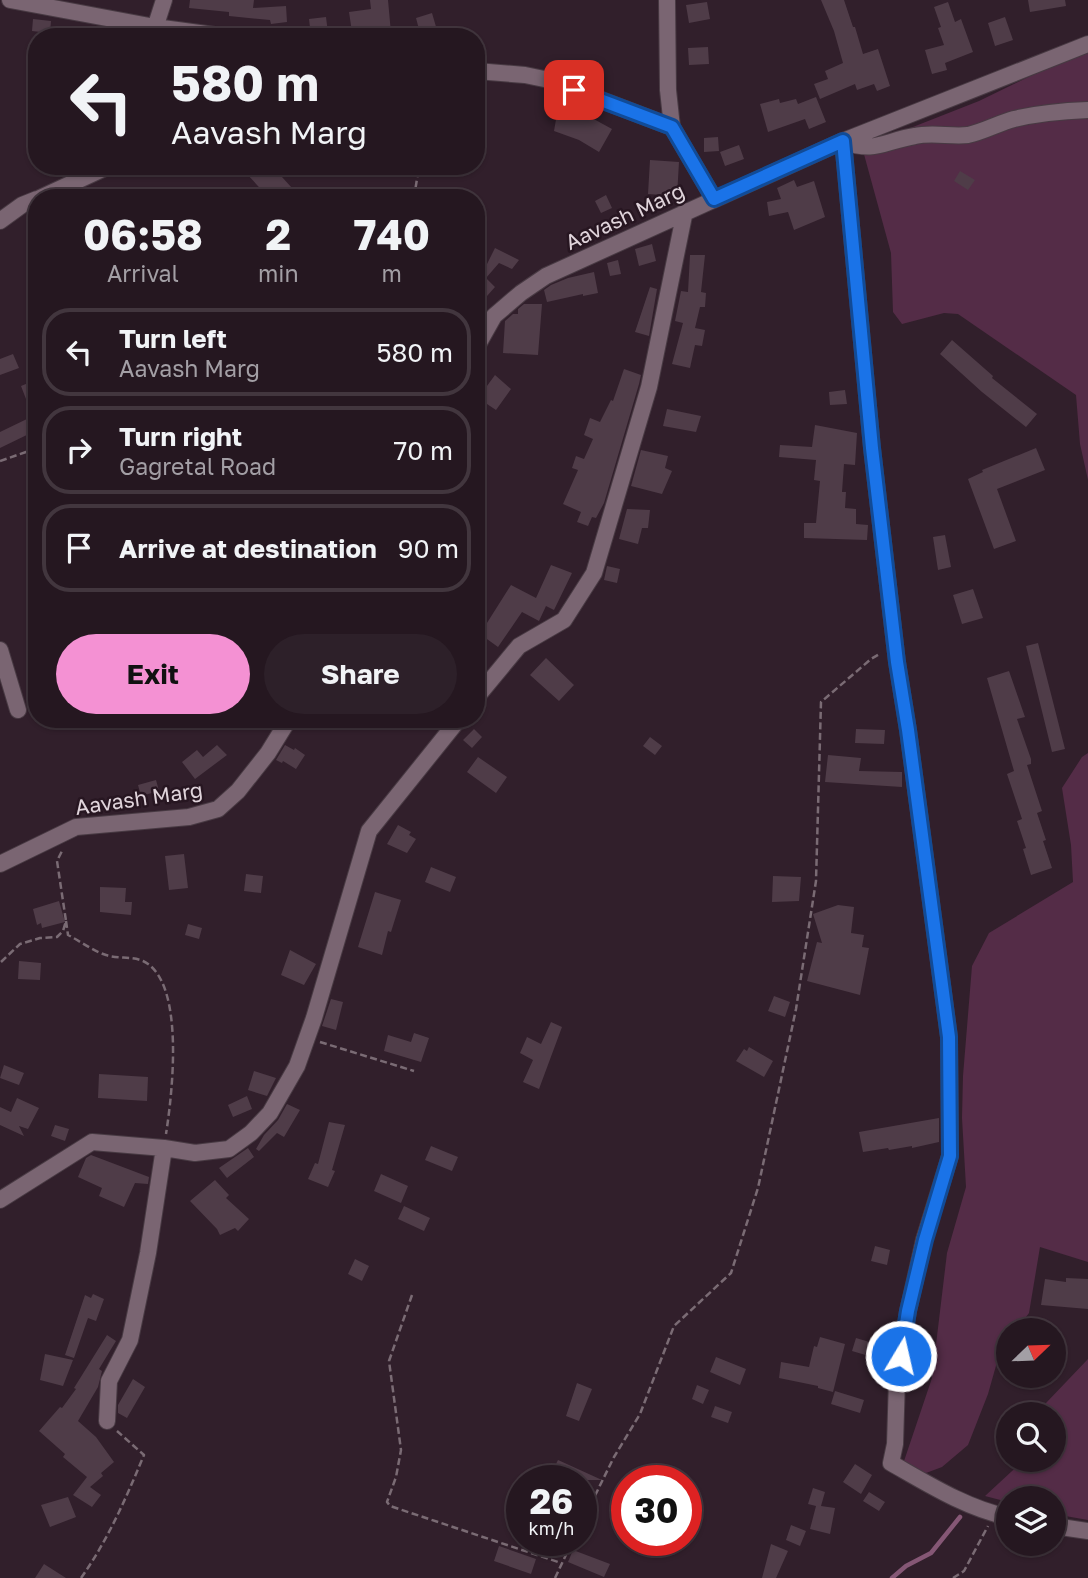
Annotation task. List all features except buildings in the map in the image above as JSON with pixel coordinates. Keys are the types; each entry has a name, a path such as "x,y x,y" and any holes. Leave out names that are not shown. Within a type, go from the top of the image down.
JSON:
{"street":[{"path":"10,0 136,28"},
{"path":"155,28 164,0"},
{"path":"667,0 668,90 672,127 714,199"},
{"name":"Aavash Marg","path":"485,332 494,316 546,276 843,141 1088,44"},
{"path":"485,72 549,80 672,127"},
{"path":"996,1513 945,1494 891,1463 895,1444 897,1379 908,1311 925,1240 950,1156 949,1037 897,662 872,448 843,141 860,148 887,145 914,136 944,133 968,135 1050,111 1088,110"},
{"path":"58,189 90,175"},
{"path":"0,221 28,202"},
{"path":"485,687 519,646 564,620 594,573 649,387 685,211"},
{"path":"0,650 18,710"},
{"name":"Aavash Marg","path":"0,864 76,827 189,817 218,809 238,791 268,753 283,728"},
{"path":"0,1200 92,1142 194,1153 229,1149 251,1133 270,1112 297,1066 369,831 451,728"},
{"path":"107,1422 109,1381 130,1340 148,1253 164,1148"},
{"path":"1066,1528 1088,1531"}],"path":[{"path":"0,461 28,452"},
{"path":"597,1492 640,1414 674,1326 731,1273 758,1188 796,1009 816,881 821,702 871,659 897,644"},
{"path":"64,848 57,861 68,935 107,955 145,962 158,976 172,1022 174,1048 173,1093 164,1148"},
{"path":"1,961 20,944 40,938 57,937 63,931 66,921"},
{"path":"307,1038 414,1071"},
{"path":"412,1295 389,1361 401,1450 396,1477 387,1502 390,1506 561,1563"},
{"path":"81,1578 102,1545 144,1455 107,1422"},
{"path":"953,1578 964,1571 996,1523"},
{"path":"555,1578 565,1556"}],"shaded area":[{"path":"1088,48 1088,480 1080,444 1076,395 958,314 944,313 902,324 893,312 891,253 862,147 979,101"},
{"path":"1088,753 1088,1262 1040,1247 1029,1313 1025,1318 996,1318 996,1366 968,1445 942,1467 926,1473 902,1467 932,1378 947,1253 966,1187 962,1118 963,1076 972,966 989,933 1073,882 1071,845 1062,788 1082,757"},
{"path":"1088,1359 1088,1520 1066,1516 1066,1486 996,1486 996,1499 985,1496 1011,1472 1066,1472 1066,1402 1047,1402 1060,1388 1066,1388 1066,1382"}],"waterway":[{"path":"892,1578 906,1566 931,1553 960,1517"}],"route":[{"path":"574,90 672,127 714,199 843,141 872,448 897,662 949,1037 950,1156 925,1240 908,1311 901,1356"}]}
